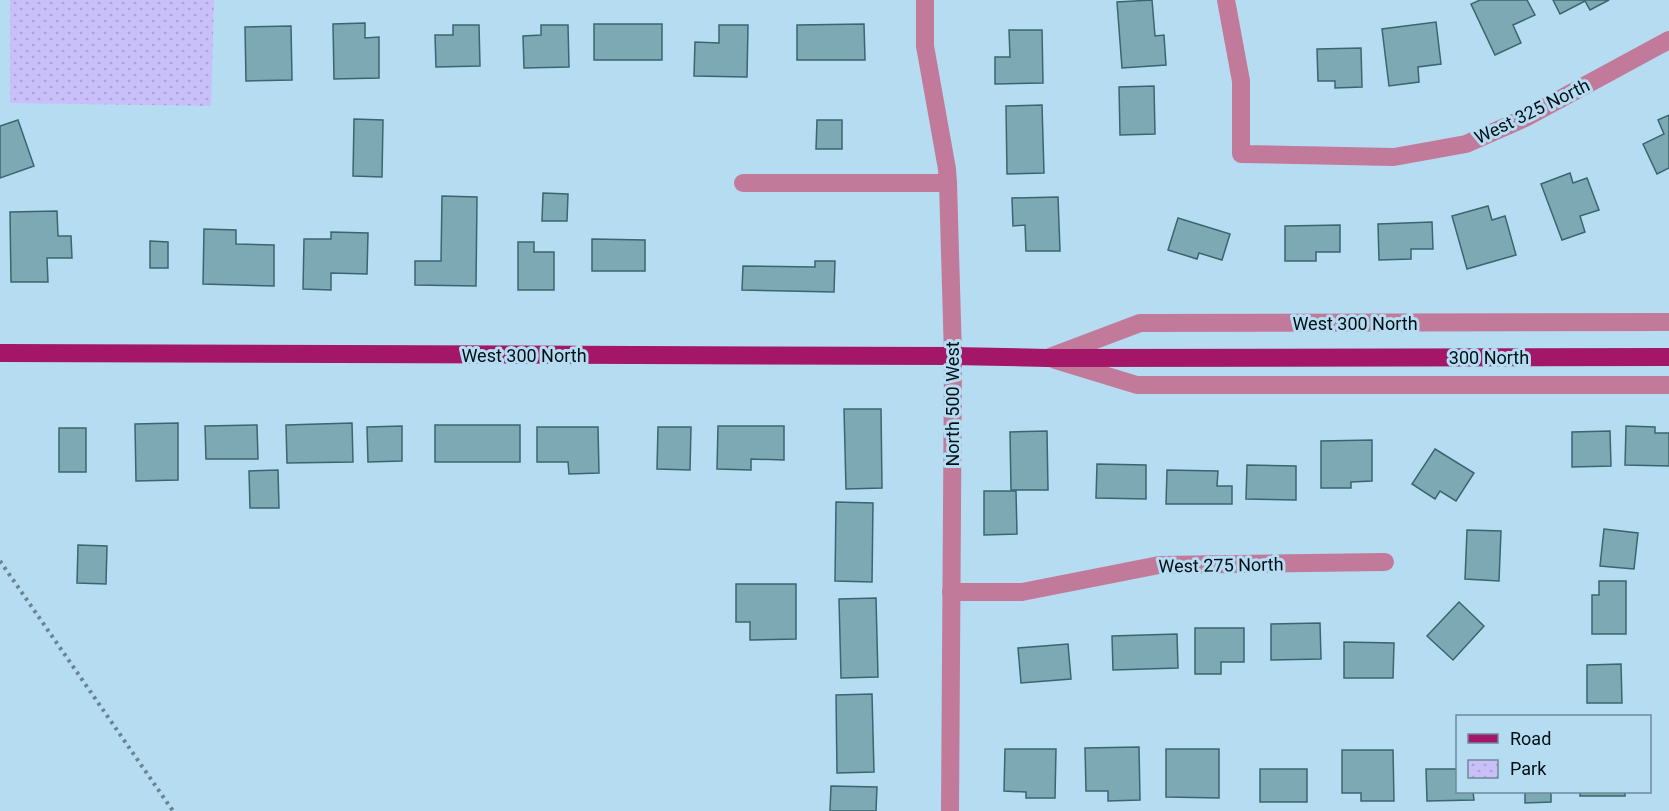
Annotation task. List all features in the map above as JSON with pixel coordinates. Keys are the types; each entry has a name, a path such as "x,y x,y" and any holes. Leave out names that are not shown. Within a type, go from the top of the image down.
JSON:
{"main road":[{"name":"West 300 North","path":"0,353 1308,358"},
{"name":"300 North","path":"1308,358 1669,357"}],"street":[{"name":"North 500 West","path":"926,0 925,46 948,183 952,356 950,811"},
{"name":"West 325 North","path":"1226,0 1241,81 1241,154 1394,157 1466,144 1525,118 1669,40"},
{"path":"743,183 948,183"},
{"name":"West 300 North","path":"1048,358 1140,323 1669,322"},
{"name":"West 300 North","path":"1048,358 1137,385 1669,385"},
{"name":"West 275 North","path":"951,592 1022,592 1159,565 1385,562"}],"path":[{"path":"0,561 173,811"}],"green space":[{"path":"10,0 214,0 211,106 10,103"}],"building":[{"path":"1152,0 1155,36 1164,35 1166,65 1122,68 1117,2"},
{"path":"1480,0 1527,0 1535,15 1513,25 1521,43 1495,55 1471,4"},
{"path":"1553,0 1609,0 1590,10 1585,1 1560,14"},
{"path":"1436,22 1441,64 1418,67 1419,82 1389,86 1382,29"},
{"path":"365,23 365,38 379,37 379,78 334,79 333,24"},
{"path":"594,24 662,24 662,60 594,60"},
{"path":"864,24 865,60 797,60 797,25"},
{"path":"453,25 479,25 480,66 436,67 435,35 453,35"},
{"path":"541,25 568,25 569,67 524,68 523,36 541,35"},
{"path":"719,25 748,25 747,77 694,76 695,42 719,43"},
{"path":"291,26 292,80 246,81 245,27"},
{"path":"1009,30 1042,30 1043,83 995,84 995,57 1010,57"},
{"path":"1361,48 1362,87 1335,88 1335,81 1318,81 1317,49"},
{"path":"1154,86 1155,134 1120,135 1119,87"},
{"path":"1042,105 1044,173 1007,174 1006,106"},
{"path":"1669,115 1669,168 1657,174 1643,144 1664,134 1658,120"},
{"path":"354,119 383,120 382,177 353,176"},
{"path":"18,120 34,166 0,178 0,126"},
{"path":"817,120 842,120 842,149 816,149"},
{"path":"1570,173 1573,183 1587,178 1599,210 1580,216 1585,232 1562,240 1541,184"},
{"path":"543,193 568,194 567,221 542,221"},
{"path":"442,196 477,197 476,286 415,285 415,261 441,261"},
{"path":"1058,197 1060,251 1026,251 1025,225 1013,226 1012,198"},
{"path":"1488,206 1492,220 1505,216 1516,255 1467,269 1452,216"},
{"path":"57,211 58,236 71,236 72,258 47,258 48,282 11,282 10,212"},
{"path":"1178,218 1230,234 1222,260 1199,253 1197,259 1168,250"},
{"path":"1432,222 1433,249 1411,249 1411,259 1379,260 1378,224"},
{"path":"1340,225 1340,252 1316,252 1316,261 1285,261 1285,226"},
{"path":"204,229 236,230 236,244 274,245 274,286 203,284"},
{"path":"331,232 368,233 367,274 331,273 331,290 303,289 304,239 331,239"},
{"path":"592,239 645,240 645,271 592,271"},
{"path":"150,241 168,242 168,268 150,268"},
{"path":"518,242 534,242 534,252 554,252 554,290 518,290"},
{"path":"815,261 835,261 834,292 742,290 743,266 815,267"},
{"path":"844,409 881,409 882,488 846,489"},
{"path":"178,423 178,480 136,481 135,424"},
{"path":"352,423 353,462 287,463 286,425"},
{"path":"257,425 258,459 206,459 205,426"},
{"path":"435,425 520,425 520,462 435,462"},
{"path":"402,426 402,461 368,462 367,427"},
{"path":"718,426 784,426 784,460 751,459 751,470 717,469"},
{"path":"1626,426 1655,427 1655,433 1669,433 1669,466 1625,465"},
{"path":"537,427 598,427 599,473 569,474 568,462 537,462"},
{"path":"658,427 691,427 690,470 657,469"},
{"path":"59,428 86,428 86,472 59,472"},
{"path":"1047,431 1048,490 1011,490 1010,432"},
{"path":"1610,431 1611,466 1572,467 1572,432"},
{"path":"1372,440 1372,481 1351,482 1351,488 1321,488 1321,441"},
{"path":"1435,449 1474,473 1456,501 1440,491 1435,499 1412,484"},
{"path":"1097,464 1146,465 1146,499 1096,498"},
{"path":"1247,465 1296,466 1296,500 1246,499"},
{"path":"278,470 279,508 250,508 249,471"},
{"path":"1167,470 1218,471 1217,486 1232,486 1232,504 1166,504"},
{"path":"984,491 1016,491 1017,534 984,535"},
{"path":"836,502 873,503 872,582 835,581"},
{"path":"1604,529 1638,533 1634,569 1600,566"},
{"path":"1467,530 1501,531 1499,581 1465,579"},
{"path":"78,545 107,546 106,584 77,583"},
{"path":"1599,581 1626,581 1626,634 1592,634 1592,595 1599,595"},
{"path":"736,584 796,584 796,639 750,640 750,622 736,622"},
{"path":"876,598 878,677 841,678 839,599"},
{"path":"1459,602 1484,626 1453,660 1427,636"},
{"path":"1320,623 1321,659 1271,660 1271,624"},
{"path":"1195,628 1244,628 1244,662 1221,662 1221,674 1195,674"},
{"path":"1177,634 1178,668 1113,670 1112,636"},
{"path":"1344,642 1394,643 1393,678 1344,678"},
{"path":"1068,644 1071,679 1021,683 1018,648"},
{"path":"1621,664 1622,703 1587,703 1587,665"},
{"path":"872,694 874,772 837,773 836,695"},
{"path":"1139,747 1140,800 1108,801 1108,791 1086,791 1085,748"},
{"path":"1005,749 1056,749 1055,798 1026,798 1026,792 1004,791"},
{"path":"1166,749 1219,749 1219,798 1166,797"},
{"path":"1342,750 1393,750 1394,801 1361,801 1361,793 1342,793"},
{"path":"1260,769 1307,769 1307,802 1260,802"},
{"path":"1426,769 1456,769 1456,793 1473,793 1474,800 1427,801"},
{"path":"831,786 877,787 876,811 830,811"},
{"path":"1525,793 1551,793 1551,802 1525,803"},
{"path":"1580,793 1625,793 1625,796 1580,796"}]}
